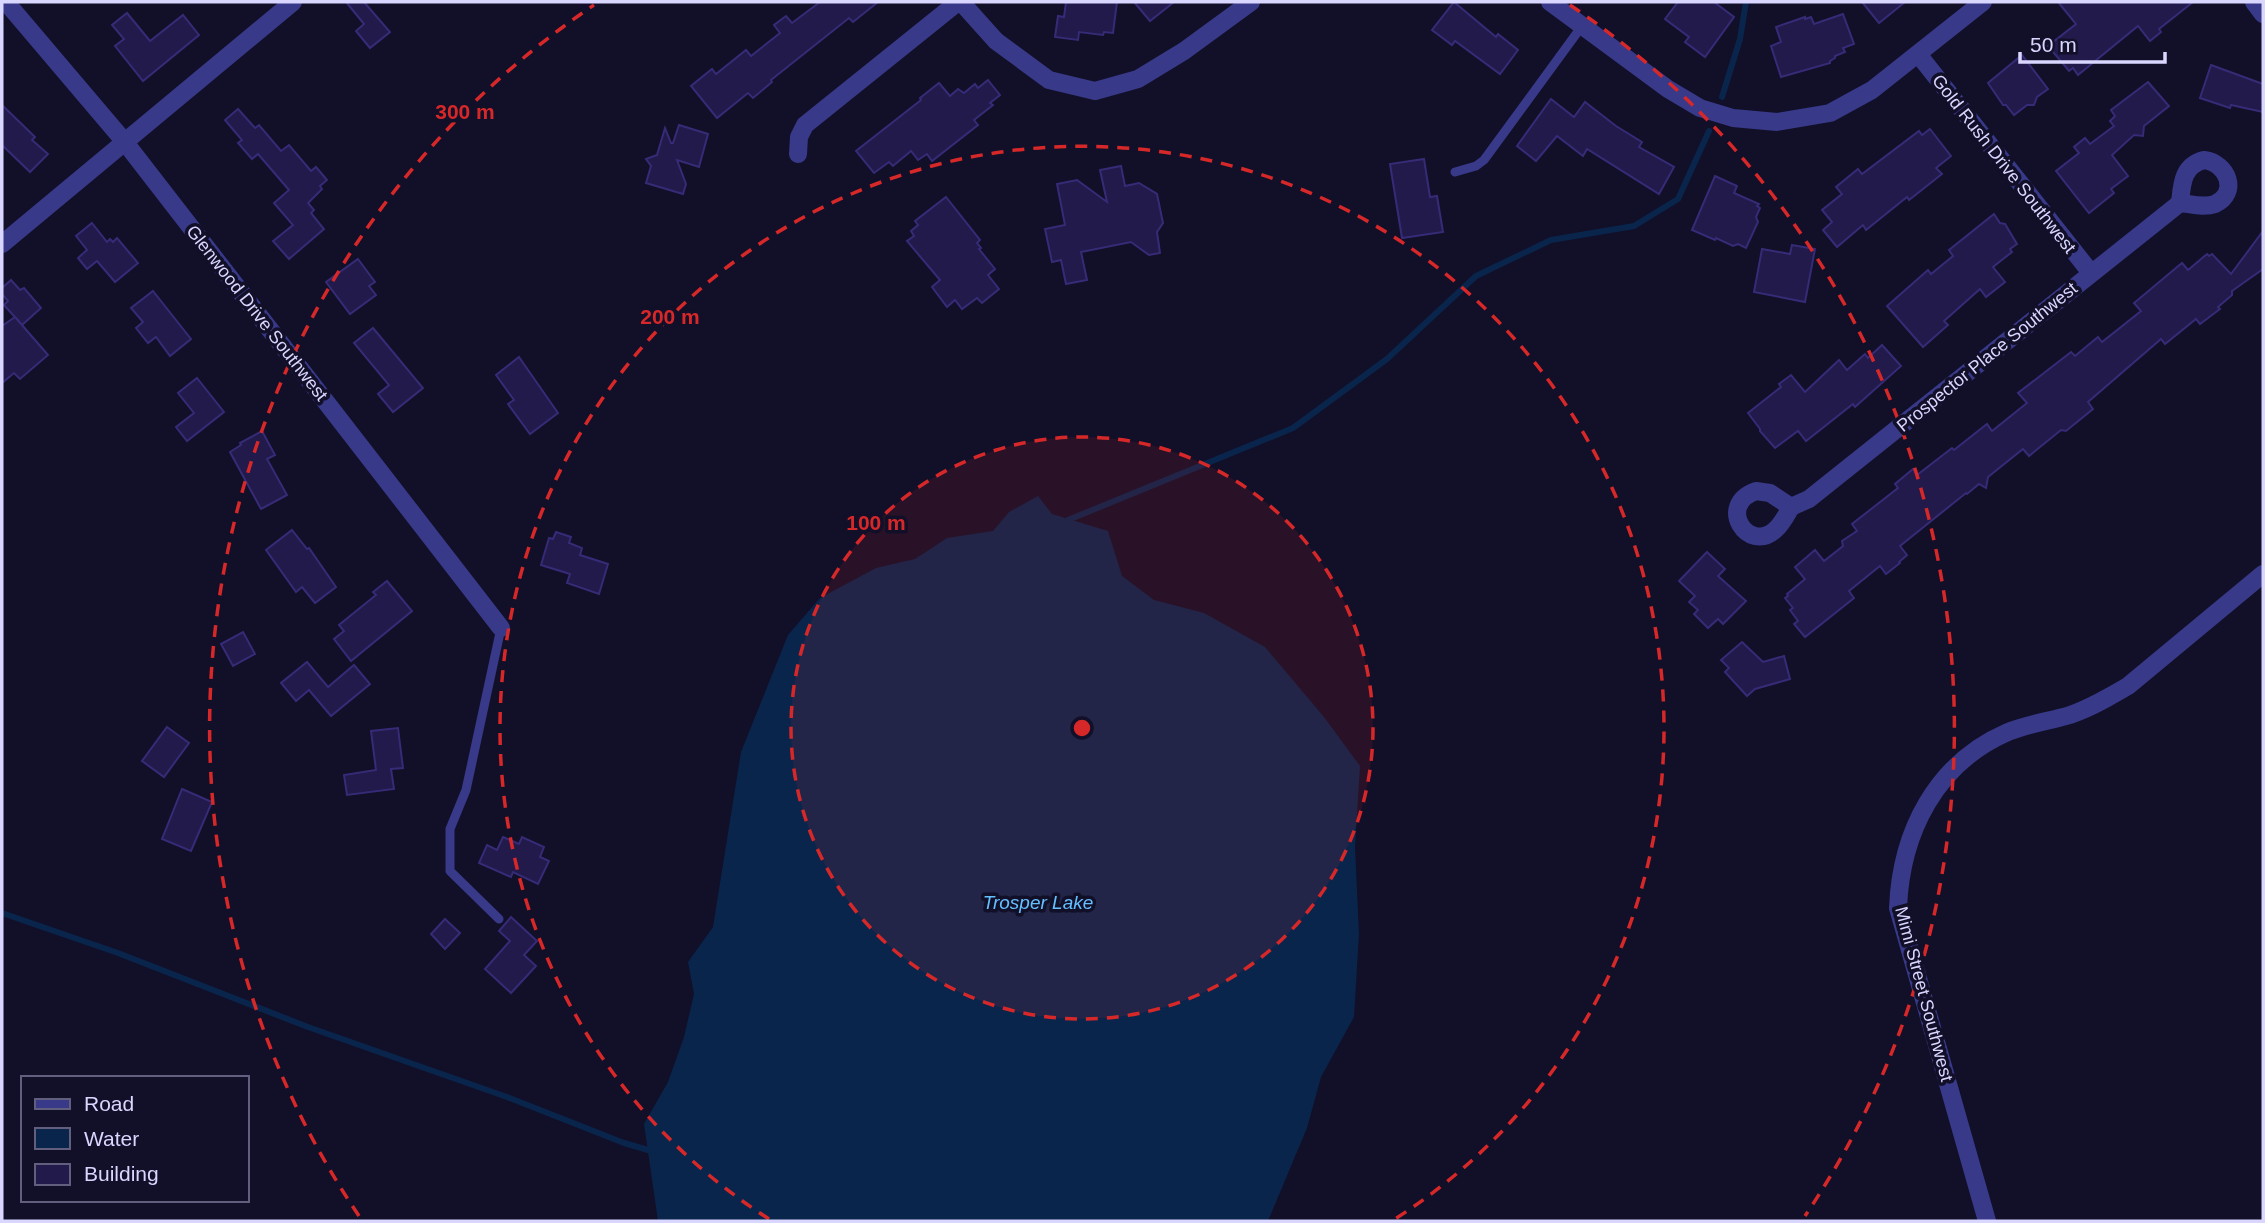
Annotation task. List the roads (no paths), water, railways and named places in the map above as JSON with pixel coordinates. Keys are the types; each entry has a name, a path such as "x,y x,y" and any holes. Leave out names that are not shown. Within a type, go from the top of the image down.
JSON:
{"street":[{"name":"Glenwood Drive Southwest","path":"6,2 124,141 501,628"},
{"path":"2,244 293,2"},
{"path":"798,154 799,137 806,125 960,2 996,41 1049,80 1095,91 1138,79 1184,51 1251,2"},
{"path":"1550,2 1668,89 1700,107 1733,118 1777,122 1830,113 1872,90 1983,2"},
{"path":"2254,2 2263,14"},
{"name":"Gold Rush Drive Southwest","path":"1918,54 2091,273"},
{"name":"Prospector Place Southwest","path":"1791,507 1809,499 2180,203"},
{"name":"Mimi Street Southwest","path":"1987,1221 1898,908 1901,872 1911,833 1932,793 1944,778 1972,753 2008,732 2070,715 2128,686 2263,574"}],"lane":[{"path":"1455,172 1476,166 1484,160 1582,26"},
{"path":"499,919 450,871 450,829 467,790 501,628"}],"water":[{"name":"Trosper Lake","path":"1038,496 1052,514 1108,531 1122,576 1154,600 1204,613 1265,647 1324,717 1360,766 1355,847 1359,934 1354,1017 1321,1077 1307,1128 1268,1221 658,1221 644,1124 668,1082 684,1037 694,994 688,962 713,927 741,752 788,635 820,598 876,568 915,559 947,538 993,531 1009,512"}],"waterway":[{"path":"1722,97 1740,39 1746,2"},
{"path":"1066,526 1068,520 1293,428 1387,359 1476,276 1551,240 1634,226 1678,199 1709,131"},
{"path":"2,913 118,953 308,1027 655,1152"}]}
